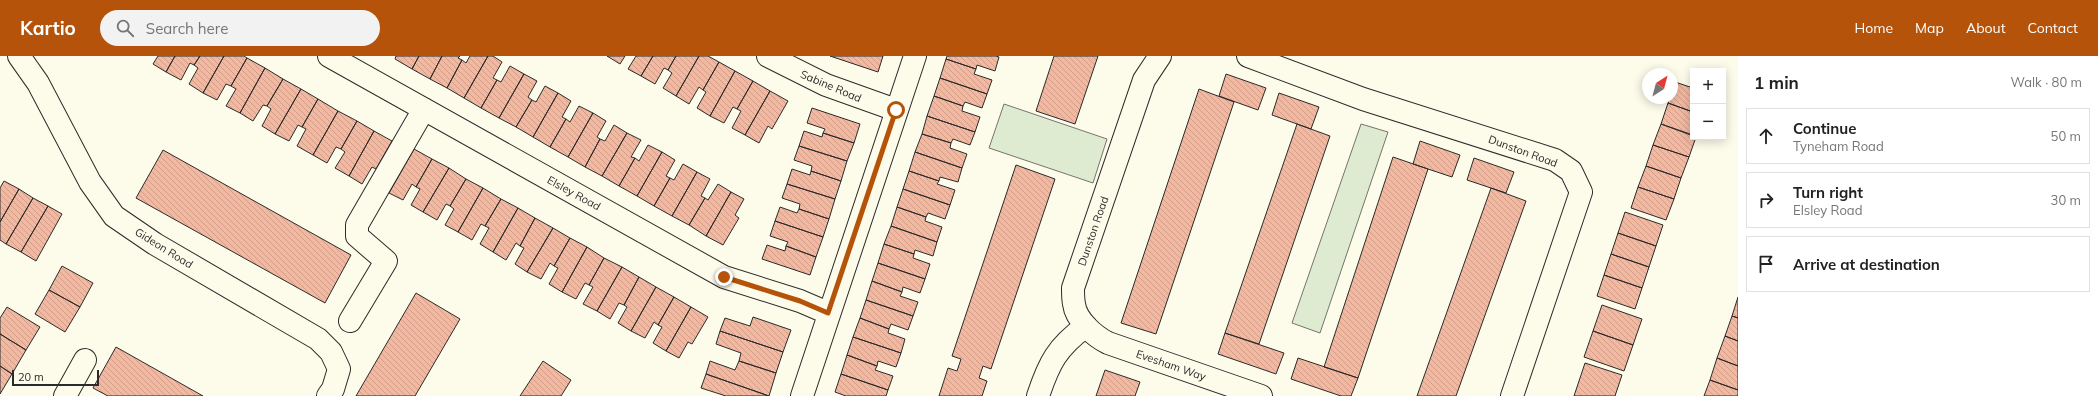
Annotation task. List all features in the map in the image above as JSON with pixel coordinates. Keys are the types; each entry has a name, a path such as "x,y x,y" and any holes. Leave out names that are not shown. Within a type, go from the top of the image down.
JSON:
{"street":[{"name":"Gideon Road","path":"19,56 38,83 90,182 114,216 155,244 318,339 331,352 339,369 328,396"},
{"name":"Elsley Road","path":"329,56 724,277 800,301 828,313"},
{"name":"Sabine Road","path":"768,56 826,85 896,110"},
{"path":"802,396 828,313 915,56"},
{"name":"Dunston Road","path":"1086,326 1074,305 1074,288 1144,80 1160,56"},
{"name":"Dunston Road","path":"1248,56 1364,99 1555,160 1571,170 1580,192 1512,396"},
{"path":"350,321 386,261 357,236 357,225 424,109"},
{"path":"1038,396 1048,366 1057,352 1065,342 1086,326"},
{"name":"Evesham Way","path":"1086,326 1096,337 1108,343 1261,396"},
{"path":"65,396 85,360"}],"green space":[{"path":"1004,104 1107,139 1093,183 989,148"},
{"path":"1361,124 1388,132 1320,333 1292,323"}],"building":[{"path":"158,56 175,56 166,72 153,64"},
{"path":"175,56 200,56 194,65 190,63 181,80 166,72"},
{"path":"200,56 224,56 203,93 189,84 198,68 194,65"},
{"path":"224,56 244,56 247,58 231,86 226,84 217,100 203,93"},
{"path":"396,56 419,56 412,69 395,59"},
{"path":"419,56 442,56 430,79 412,69"},
{"path":"442,56 460,56 458,58 462,60 447,88 430,79"},
{"path":"470,56 488,56 464,98 447,88 462,60 466,63"},
{"path":"488,56 493,56 502,62 493,78 497,80 481,108 464,98"},
{"path":"607,56 625,56 620,64"},
{"path":"636,56 653,56 641,76 628,69"},
{"path":"653,56 676,56 668,70 664,68 655,84 641,76"},
{"path":"676,56 699,56 676,96 663,88 672,73 668,70"},
{"path":"699,56 708,56 719,62 703,90 699,87 689,104 676,96"},
{"path":"830,56 883,56 878,72"},
{"path":"947,56 999,57 995,71 977,65 976,69 946,59"},
{"path":"1054,56 1098,56 1075,124 1036,111"},
{"path":"247,58 265,68 240,113 226,106 236,89 231,86"},
{"path":"946,59 976,69 974,74 992,80 987,94 940,78"},
{"path":"719,62 735,71 710,116 697,108 706,92 703,90"},
{"path":"510,66 524,74 499,118 481,108 497,80 501,82"},
{"path":"265,68 283,79 267,106 263,105 253,121 240,113"},
{"path":"735,71 753,81 737,109 733,107 724,123 710,116"},
{"path":"524,74 537,81 528,97 532,100 516,127 499,118"},
{"path":"1226,74 1266,88 1258,110 1219,96"},
{"path":"940,78 987,94 982,108 965,102 963,106 934,96"},
{"path":"283,79 301,89 275,134 262,126 271,109 267,106"},
{"path":"753,81 770,91 745,135 732,128 741,111 737,109"},
{"path":"1678,83 1690,87 1690,111 1671,104 1678,104"},
{"path":"545,86 558,93 533,137 516,127 532,100 536,102"},
{"path":"301,89 318,99 302,127 298,125 289,141 275,134"},
{"path":"1199,89 1234,102 1156,334 1121,323"},
{"path":"770,91 788,101 772,129 768,126 759,143 745,135"},
{"path":"558,93 571,101 562,117 566,119 550,147 533,137"},
{"path":"1279,93 1319,107 1311,129 1272,115"},
{"path":"934,96 963,106 962,111 980,117 975,132 927,116"},
{"path":"318,99 338,111 313,155 297,146 306,129 302,127"},
{"path":"1668,104 1690,111 1690,134 1661,124"},
{"path":"579,106 593,113 568,157 550,147 566,119 570,122"},
{"path":"812,108 860,124 854,143 823,133 825,129 807,123"},
{"path":"338,111 357,121 341,149 336,147 327,163 313,155"},
{"path":"593,113 606,121 597,137 600,139 585,167 568,157"},
{"path":"927,116 975,132 970,145 953,139 951,143 922,134"},
{"path":"357,121 374,131 349,176 335,168 345,152 341,149"},
{"path":"1297,124 1330,136 1259,344 1225,333"},
{"path":"1661,124 1690,135 1690,140 1695,140 1689,157 1653,145"},
{"path":"614,125 627,133 602,176 585,167 600,139 605,141"},
{"path":"374,131 392,141 376,169 372,167 362,184 349,176"},
{"path":"804,131 822,137 823,133 854,143 847,161 799,146"},
{"path":"627,133 641,140 631,157 635,158 619,186 602,176"},
{"path":"922,134 951,143 950,148 967,154 962,168 915,152"},
{"path":"1420,141 1460,155 1452,177 1413,164"},
{"path":"648,145 662,152 637,196 619,186 635,158 639,161"},
{"path":"1653,145 1689,157 1681,178 1646,166"},
{"path":"799,146 847,161 841,181 811,171 812,166 794,160"},
{"path":"414,149 432,159 416,187 412,184 403,200 389,193"},
{"path":"163,150 351,255 325,303 136,198"},
{"path":"662,152 675,160 666,176 670,178 654,206 637,196"},
{"path":"915,152 962,168 958,182 940,177 939,181 909,171"},
{"path":"1393,157 1428,169 1358,378 1324,367"},
{"path":"1474,158 1514,172 1506,193 1467,180"},
{"path":"432,159 449,168 423,212 411,205 420,189 416,187"},
{"path":"683,164 697,172 672,216 654,206 670,178 674,180"},
{"path":"1016,165 1055,179 991,369 983,366 979,378 987,381 982,396 939,396 948,368 957,371 961,359 952,356"},
{"path":"1646,166 1681,178 1674,199 1638,187"},
{"path":"449,168 466,179 450,206 446,204 437,220 423,212"},
{"path":"792,169 810,175 811,171 841,181 835,199 787,184"},
{"path":"909,171 939,181 937,184 955,190 950,205 903,189"},
{"path":"697,172 710,179 701,196 705,198 689,225 672,216"},
{"path":"466,179 483,188 458,232 445,225 454,209 450,206"},
{"path":"4,181 19,189 0,222 0,188"},
{"path":"718,184 731,192 706,236 689,225 705,198 708,200"},
{"path":"787,184 835,199 829,219 799,209 800,204 782,198"},
{"path":"1638,187 1674,199 1666,220 1631,208"},
{"path":"483,188 501,199 485,226 481,224 472,240 458,232"},
{"path":"1491,188 1526,201 1456,396 1417,396"},
{"path":"19,189 33,198 6,244 0,240 0,222"},
{"path":"903,189 950,205 945,219 928,213 926,217 897,207"},
{"path":"731,192 744,199 735,215 739,218 723,245 706,236"},
{"path":"33,198 48,206 21,252 6,244"},
{"path":"501,199 518,208 493,252 480,244 489,228 485,226"},
{"path":"48,206 62,214 36,261 21,252"},
{"path":"780,207 797,213 799,209 829,219 823,237 775,221"},
{"path":"897,207 926,217 925,221 942,227 937,242 891,226"},
{"path":"518,208 535,218 520,246 516,243 506,260 493,252"},
{"path":"1625,212 1663,225 1656,246 1618,233"},
{"path":"535,218 553,228 527,272 515,264 524,248 520,246"},
{"path":"775,221 823,237 816,257 786,246 788,242 770,236"},
{"path":"891,226 937,242 933,256 915,250 914,254 884,244"},
{"path":"553,228 570,238 554,266 550,263 541,279 527,272"},
{"path":"1618,233 1656,246 1649,267 1611,254"},
{"path":"570,238 587,247 562,292 549,284 558,268 554,266"},
{"path":"884,244 914,254 913,258 930,264 925,279 878,263"},
{"path":"767,245 785,251 786,246 816,257 810,275 762,259"},
{"path":"587,247 604,258 589,285 585,283 576,299 562,292"},
{"path":"1611,254 1649,267 1642,288 1604,275"},
{"path":"604,258 622,267 597,311 583,304 593,287 589,285"},
{"path":"878,263 925,279 920,293 903,287 902,292 872,281"},
{"path":"62,266 93,283 80,307 49,290"},
{"path":"622,267 639,277 624,305 619,303 610,319 597,311"},
{"path":"1604,275 1642,288 1635,309 1597,296"},
{"path":"639,277 656,287 631,331 618,323 627,307 624,305"},
{"path":"872,281 902,292 900,296 918,302 913,316 866,300"},
{"path":"656,287 674,297 658,325 654,322 645,338 631,331"},
{"path":"49,290 80,307 65,332 35,314"},
{"path":"416,293 460,319 415,396 356,396"},
{"path":"674,297 691,307 666,351 653,343 662,327 658,325"},
{"path":"1738,297 1738,318 1732,316"},
{"path":"866,300 913,316 908,330 891,324 889,329 860,318"},
{"path":"1602,305 1642,319 1633,345 1593,331"},
{"path":"7,307 40,327 26,350 0,334 0,318"},
{"path":"691,307 708,317 692,344 688,342 679,358 666,351"},
{"path":"1732,316 1738,318 1738,341 1725,336"},
{"path":"753,317 791,330 783,352 720,331 725,318 750,326"},
{"path":"860,318 889,329 888,333 905,339 901,353 853,337"},
{"path":"720,331 783,352 776,373 739,361 741,353 716,344"},
{"path":"1593,331 1633,345 1624,371 1584,357"},
{"path":"1225,333 1284,353 1276,374 1218,354"},
{"path":"0,334 26,350 12,374 0,366"},
{"path":"1725,336 1738,341 1738,366 1717,358"},
{"path":"853,337 901,353 896,367 878,361 877,366 847,355"},
{"path":"116,347 203,396 108,396 93,388"},
{"path":"847,355 877,366 875,370 893,376 888,390 841,374"},
{"path":"1298,358 1358,378 1351,396 1341,396 1291,379"},
{"path":"1717,358 1738,366 1738,390 1710,380"},
{"path":"543,361 571,380 561,396 520,396"},
{"path":"710,361 735,370 739,361 776,373 769,396 706,374"},
{"path":"1585,363 1622,375 1615,396 1574,396"},
{"path":"0,366 12,374 0,394"},
{"path":"1105,370 1140,382 1135,396 1096,396"},
{"path":"706,374 769,396 726,396 701,388"},
{"path":"841,374 888,390 886,396 846,396 835,392"},
{"path":"1710,380 1738,390 1738,396 1704,396"}],"route":[{"path":"724,277 800,301 828,313 896,110"}]}
